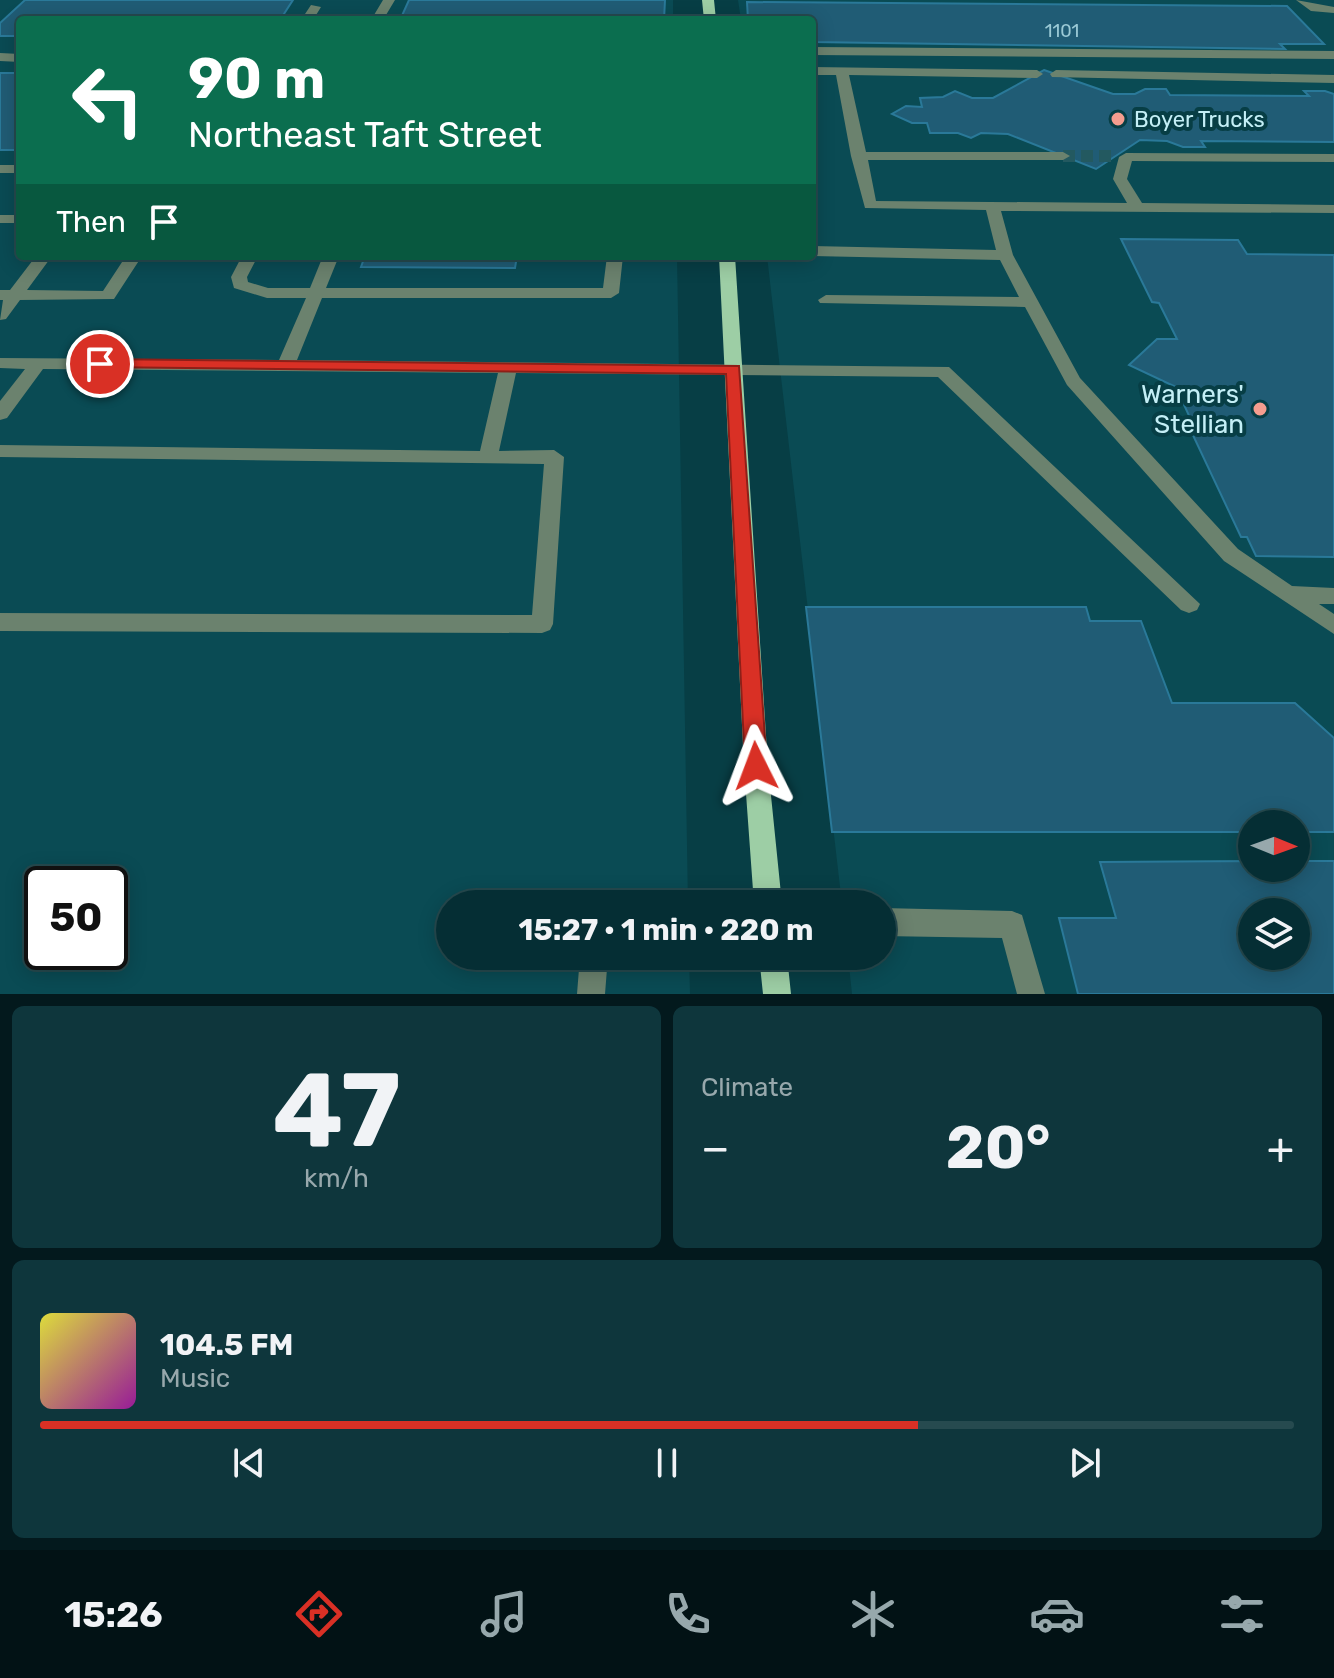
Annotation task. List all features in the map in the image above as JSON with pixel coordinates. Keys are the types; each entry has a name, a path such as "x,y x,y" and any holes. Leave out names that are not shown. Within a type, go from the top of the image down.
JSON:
{"main road":[{"path":"727,260 756,766 767,890"},
{"path":"774,970 777,994"}],"street":[{"path":"1302,0 1315,9 1334,10"},
{"path":"309,16 315,7"},
{"path":"816,51 1334,55"},
{"path":"816,71 1037,74"},
{"path":"842,72 870,205 1334,209"},
{"path":"1056,74 1334,79"},
{"path":"858,156 1063,156"},
{"path":"1137,207 1120,179 1121,157 1334,158"},
{"path":"992,206 1005,255 1073,381 1231,555 1334,625"},
{"path":"816,251 1005,255"},
{"path":"0,315 8,295 40,260"},
{"path":"8,295 108,296 131,260"},
{"path":"248,260 239,277 240,285 267,293 611,293 615,260"},
{"path":"286,365 329,260"},
{"path":"826,300 1031,302"},
{"path":"0,363 943,371 1189,604"},
{"path":"0,414 38,363"},
{"path":"488,458 508,367"},
{"path":"0,622 542,624 554,457 1,454"},
{"path":"1288,594 1334,596"},
{"path":"896,922 1012,925 1031,994"},
{"path":"591,994 593,970"}],"shaded area":[{"path":"0,0 673,0 673,16 16,16 16,260 677,260 688,890 436,890 436,970 689,970 690,994 0,994"},
{"path":"738,0 1334,0 1334,994 852,994 849,970 896,970 896,890 840,890 767,260 816,260 816,16 740,16"}],"building":[{"path":"25,0 293,0 283,16 16,16 16,36 0,36 0,23"},
{"path":"409,0 665,0 664,16 402,16"},
{"path":"747,2 1287,6 1324,44 1280,44 1285,49 816,42 816,16 748,16"},
{"name":"Boyer Trucks","path":"1044,70 1113,94 1166,89 1170,95 1309,96 1304,91 1325,91 1334,94 1334,142 1201,141 1205,147 1183,147 1167,141 1140,140 1096,169 1008,134 981,133 971,138 958,133 930,133 927,123 912,123 892,114 906,106 922,107 920,98 943,97 955,91 972,98 993,98"},
{"path":"0,73 16,73 16,150 0,150"},
{"name":"Warners' Stellian","path":"1121,239 1238,240 1247,254 1334,255 1334,557 1256,556 1247,537 1241,537 1191,431 1196,431 1176,387 1129,365 1157,339 1177,339 1159,303 1152,302"},
{"path":"364,260 516,260 515,268 361,267"},
{"path":"806,607 1086,607 1090,621 1141,621 1172,703 1295,703 1334,738 1334,832 1310,832 1310,810 1238,810 1238,832 832,832"},
{"path":"1238,861 1238,882 1310,882 1310,861 1334,861 1334,994 1078,994 1059,918 1116,918 1100,862"}],"tunnel":[{"path":"1063,156 1115,156"}],"place":[{"name":"Boyer Trucks","path":"1118,119"},
{"name":"Warners' Stellian","path":"1260,409"}],"route":[{"path":"100,364 734,369 756,766"}]}
